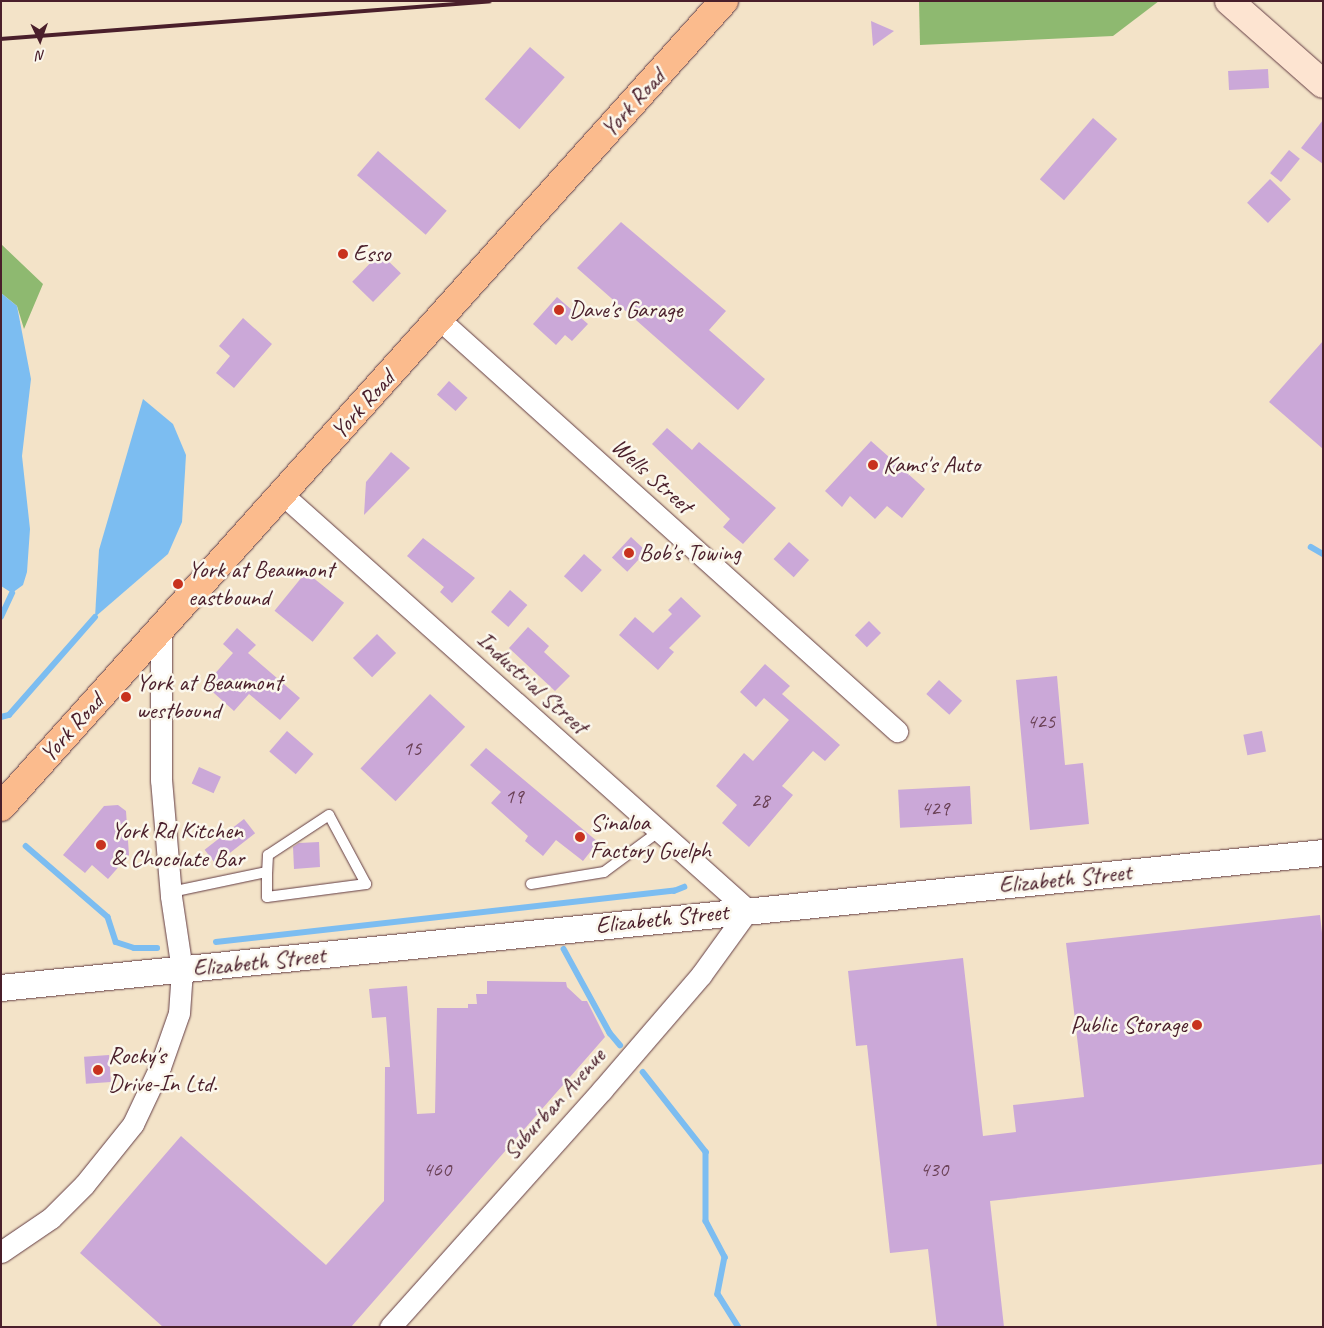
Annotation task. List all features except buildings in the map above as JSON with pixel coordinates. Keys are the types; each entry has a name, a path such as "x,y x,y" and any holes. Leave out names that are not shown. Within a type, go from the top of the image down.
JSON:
{"main road":[{"name":"York Road","path":"1,807 440,320 724,1"},
{"path":"1229,1 1323,84"}],"street":[{"name":"Wells Street","path":"440,320 897,731"},
{"name":"Industrial Street","path":"282,494 658,832 748,910"},
{"path":"1,1252 50,1218 84,1185 133,1124 160,1068 179,1013 182,970 171,892 161,780 161,628"},
{"name":"Elizabeth Street","path":"1,988 748,910 1323,853"},
{"name":"Suburban Avenue","path":"390,1327 614,1076 701,974 748,910"}],"lane":[{"path":"329,814 366,884 267,897 267,872 268,856 329,814"},
{"path":"531,884 604,872 658,832"},
{"path":"171,892 267,872"}],"green space":[{"path":"919,1 1159,1 1113,36 920,45"},
{"path":"1,244 43,284 24,329 17,306 1,293"}],"water":[{"path":"1,293 17,306 31,379 22,456 30,529 27,572 23,585 12,593 1,586"},
{"path":"143,399 173,424 186,455 182,522 168,554 95,617 99,550"}],"waterway":[{"path":"1311,547 1323,554"},
{"path":"1,617 12,593"},
{"path":"1,717 9,715 95,617"},
{"path":"26,846 108,917 116,942 134,948 157,948"},
{"path":"216,942 674,891 684,887"},
{"path":"564,949 610,1033 620,1045"},
{"path":"643,1072 706,1152 706,1221 725,1257 718,1294 739,1327"}],"railway":[{"path":"1,39 490,1"}],"place":[{"name":"Esso","path":"343,254"},
{"name":"Dave's Garage","path":"559,310"},
{"name":"Kams's Auto","path":"873,465"},
{"name":"Bob's Towing","path":"629,553"},
{"name":"York at Beaumont eastbound","path":"178,584"},
{"name":"York at Beaumont westbound","path":"126,697"},
{"name":"Sinaloa Factory Guelph","path":"580,837"},
{"name":"York Rd Kitchen & Chocolate Bar","path":"101,845"},
{"name":"Public Storage","path":"1197,1025"},
{"name":"Rocky's Drive-In Ltd.","path":"98,1070"}]}
